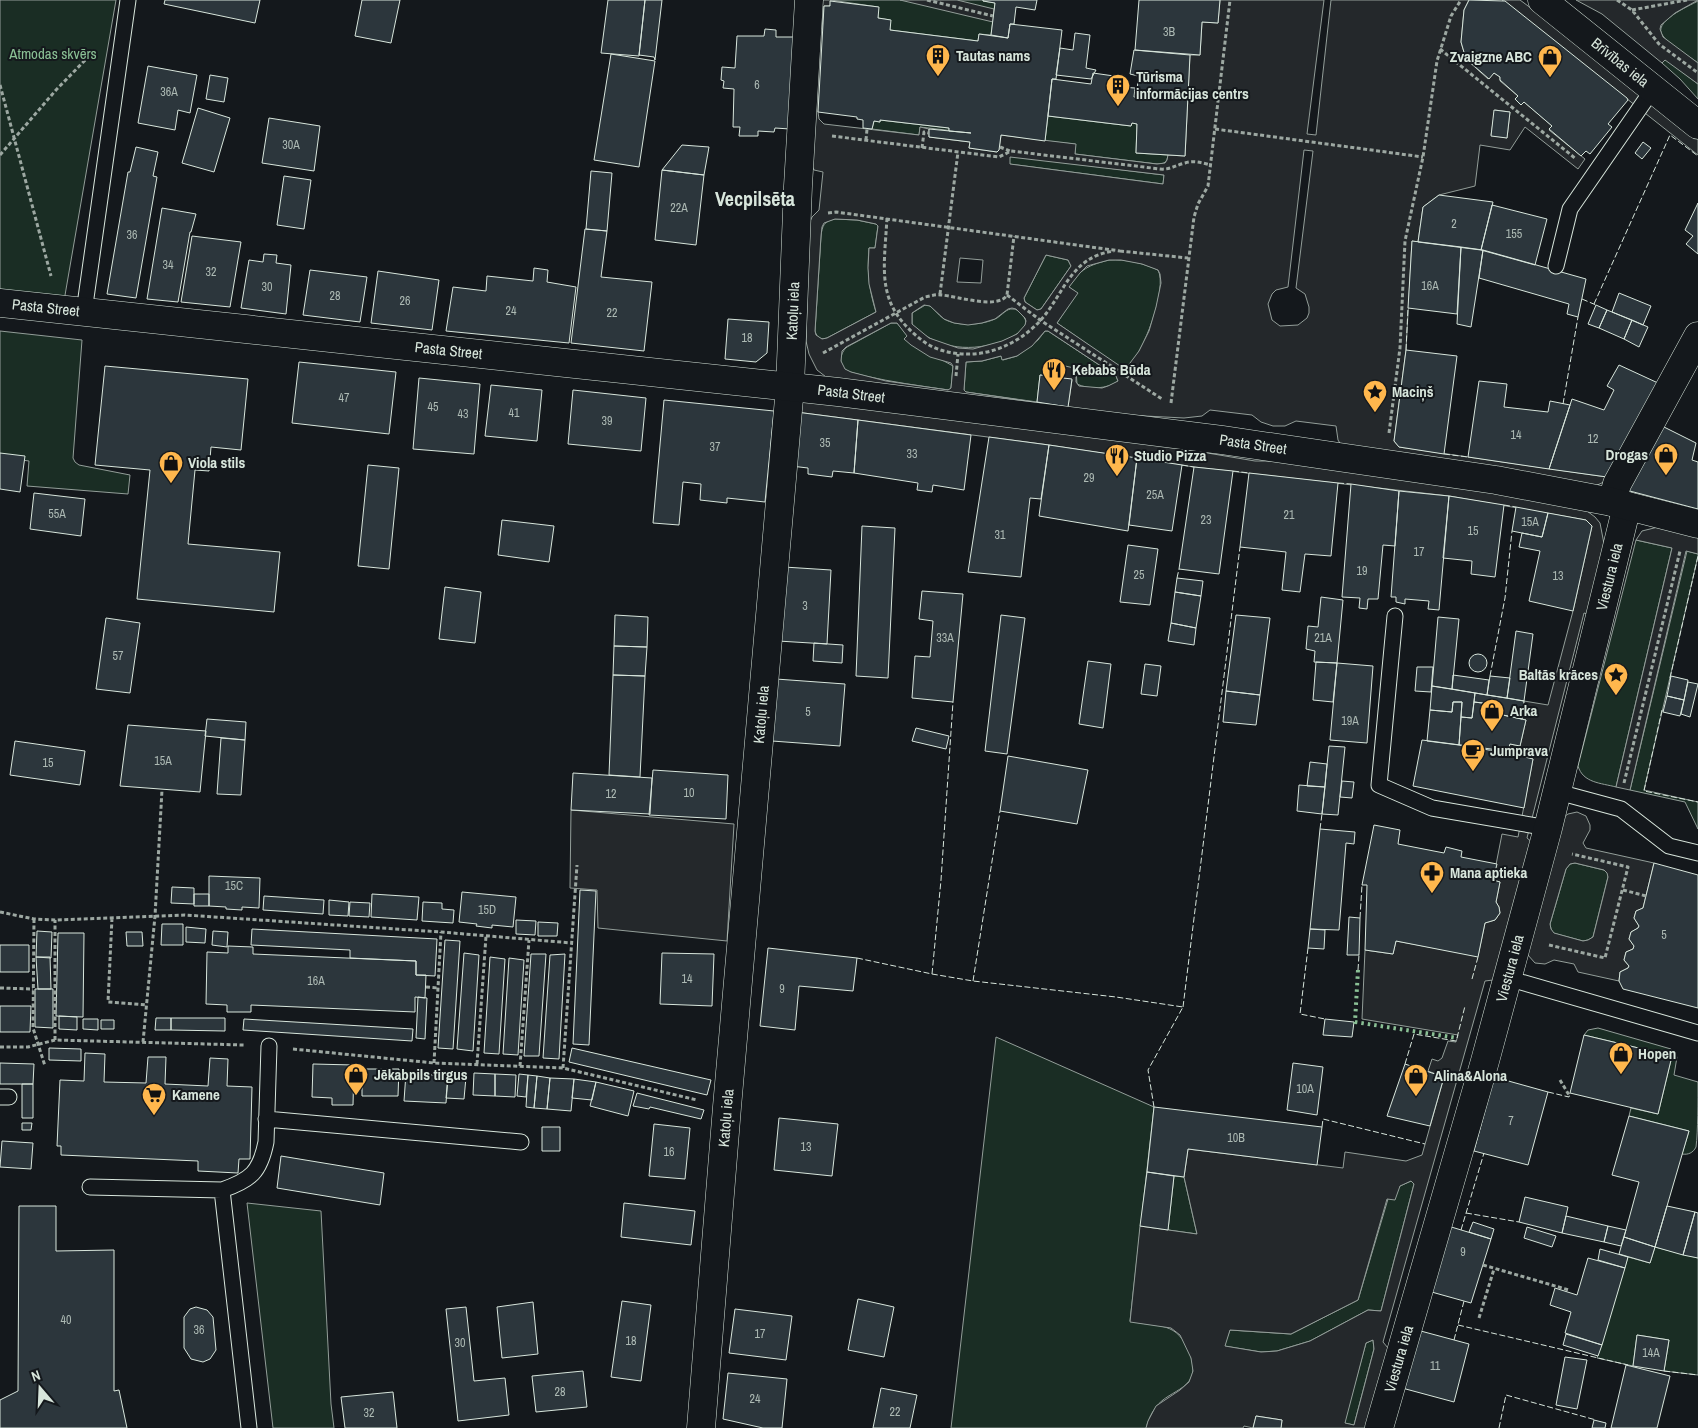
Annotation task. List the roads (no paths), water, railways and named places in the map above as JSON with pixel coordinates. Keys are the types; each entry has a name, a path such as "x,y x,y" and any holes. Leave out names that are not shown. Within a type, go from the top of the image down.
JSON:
{"street":[{"name":"Katoļu iela","path":"701,1428 790,387 809,0"},
{"name":"Brīvības iela","path":"1542,0 1698,125"},
{"name":"Pasta Street","path":"0,303 790,387 1222,440 1496,480 1620,504 1698,524"},
{"name":"Viestura iela","path":"1379,1428 1518,981 1548,828 1558,792 1620,504 1617,484 1695,351"}],"lane":[{"path":"72,311 128,0"},
{"path":"1556,266 1570,209 1653,89"},
{"path":"1395,616 1379,785 1432,808 1548,828"},
{"path":"1558,792 1621,809 1669,846 1698,853"},
{"path":"1518,981 1698,1033"},
{"path":"90,1187 222,1190 240,1184 252,1176 259,1167 266,1142 269,1046"},
{"path":"266,1119 521,1142"},
{"path":"222,1190 249,1428"}],"place":[{"name":"Tautas nams","path":"938,77"},
{"name":"Zvaigzne ABC","path":"1550,78"},
{"name":"Tūrisma informācijas centrs","path":"1118,107"},
{"name":"Kebabs Būda","path":"1054,391"},
{"name":"Maciņš","path":"1375,413"},
{"name":"Drogas","path":"1666,476"},
{"name":"Studio Pizza","path":"1117,477"},
{"name":"Viola stils","path":"171,484"},
{"name":"Baltās krāces","path":"1616,696"},
{"name":"Arka","path":"1492,732"},
{"name":"Jumprava","path":"1473,772"},
{"name":"Mana aptieka","path":"1432,894"},
{"name":"Hopen","path":"1621,1075"},
{"name":"Jēkabpils tirgus","path":"356,1096"},
{"name":"Alina&Alona","path":"1416,1097"},
{"name":"Kamene","path":"154,1116"}],"district":[{"name":"Vecpilsēta","path":"755,199"}],"park label":[{"name":"Atmodas skvērs","path":"53,54"}]}
